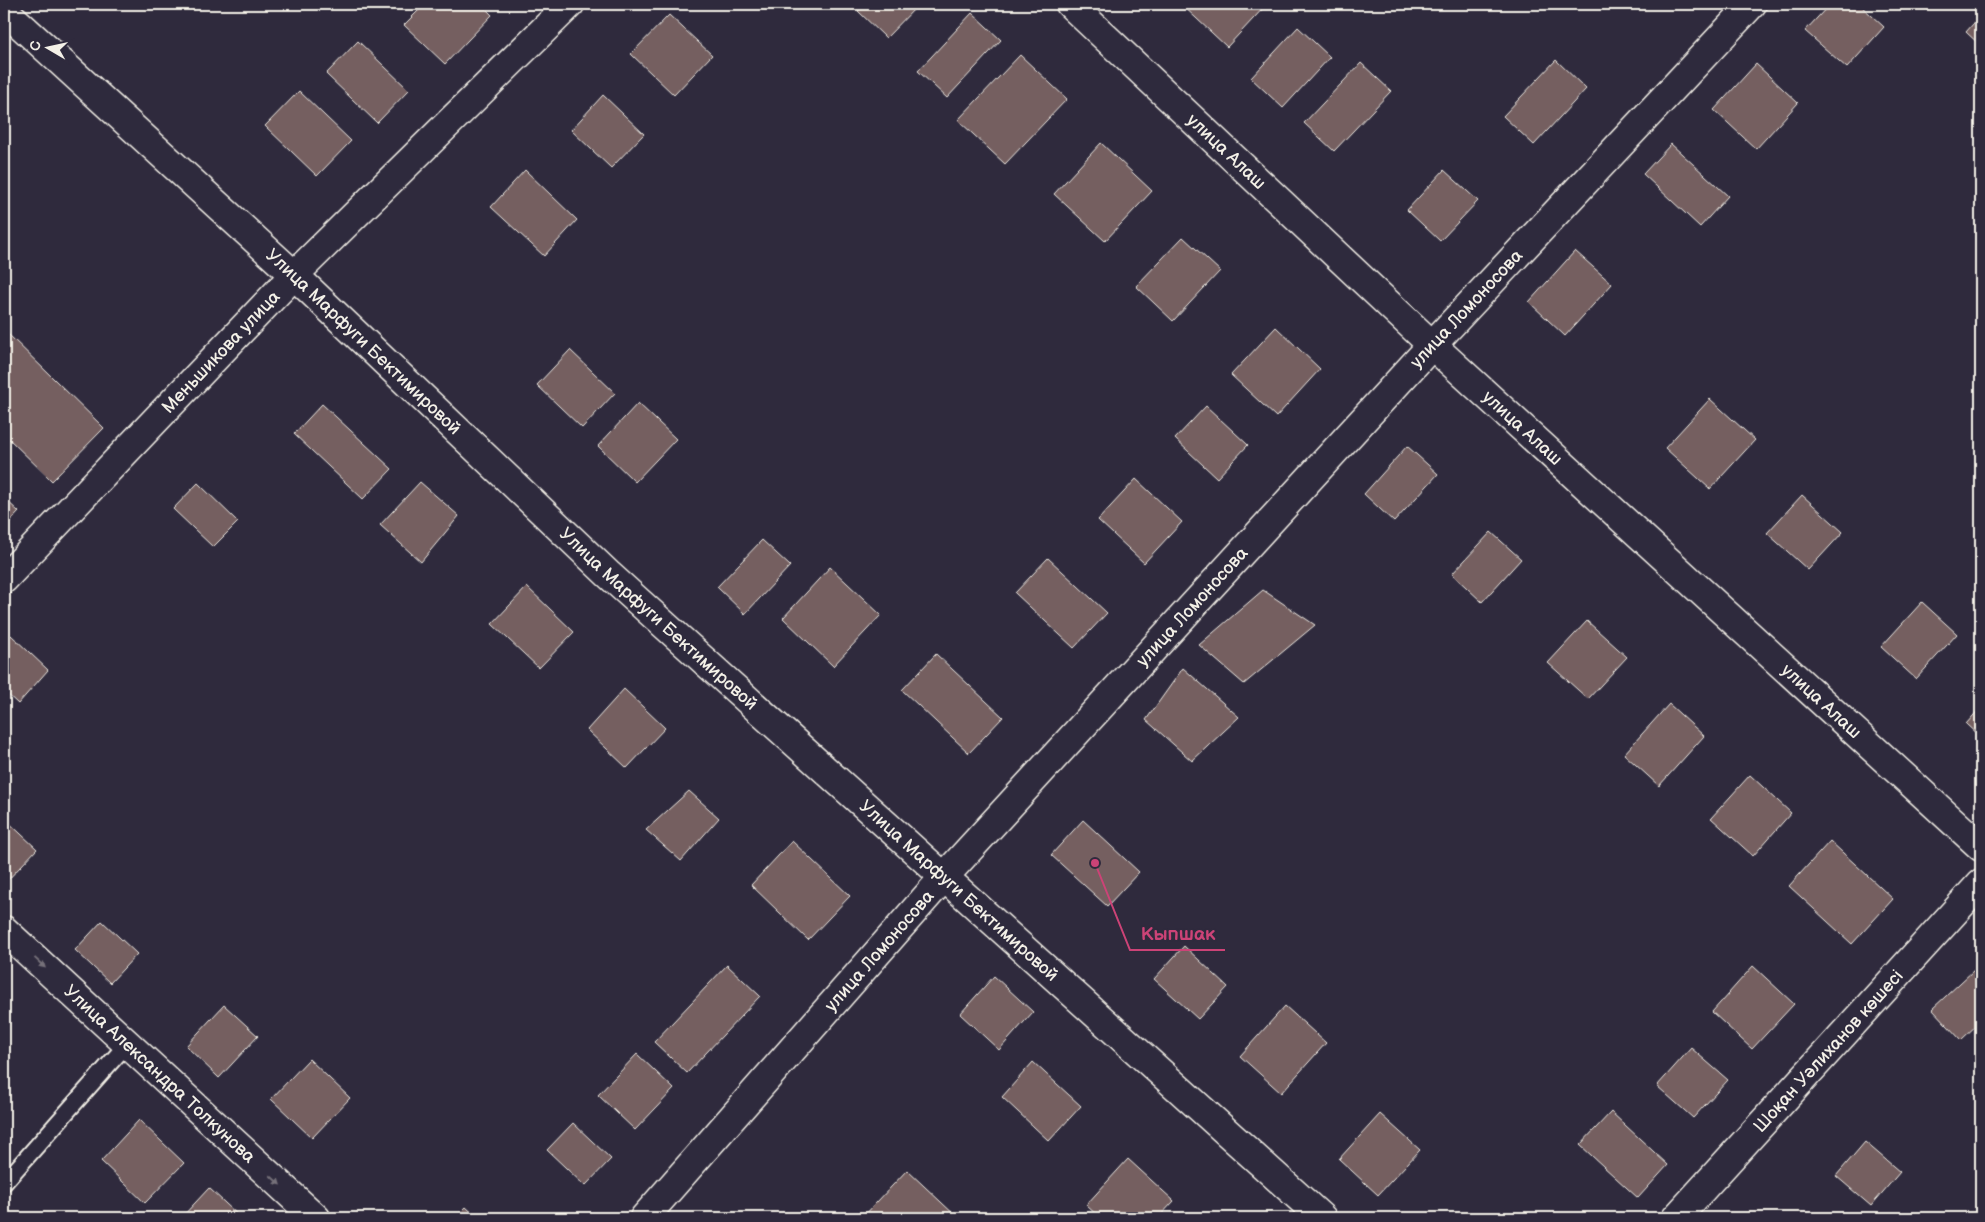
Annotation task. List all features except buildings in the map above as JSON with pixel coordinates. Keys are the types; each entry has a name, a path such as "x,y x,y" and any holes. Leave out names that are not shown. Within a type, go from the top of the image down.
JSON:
{"street":[{"name":"Меньшикова улица","path":"4,579 294,275 570,4"},
{"name":"улица Алаш","path":"1070,4 1432,345 1981,846"},
{"name":"улица Ломоносова","path":"644,1218 944,876 1432,345 1752,4"},
{"name":"Улица Марфуги Бектимировой","path":"4,10 294,275 608,574 1322,1218"},
{"name":"Шоқан Уәлиханов көшесі","path":"1676,1218 1981,883"},
{"name":"Улица Александра Толкунова","path":"4,930 316,1218"}],"lane":[{"path":"4,1183 128,1044"}],"place":[{"name":"Кыпшак","path":"1095,863"}]}
